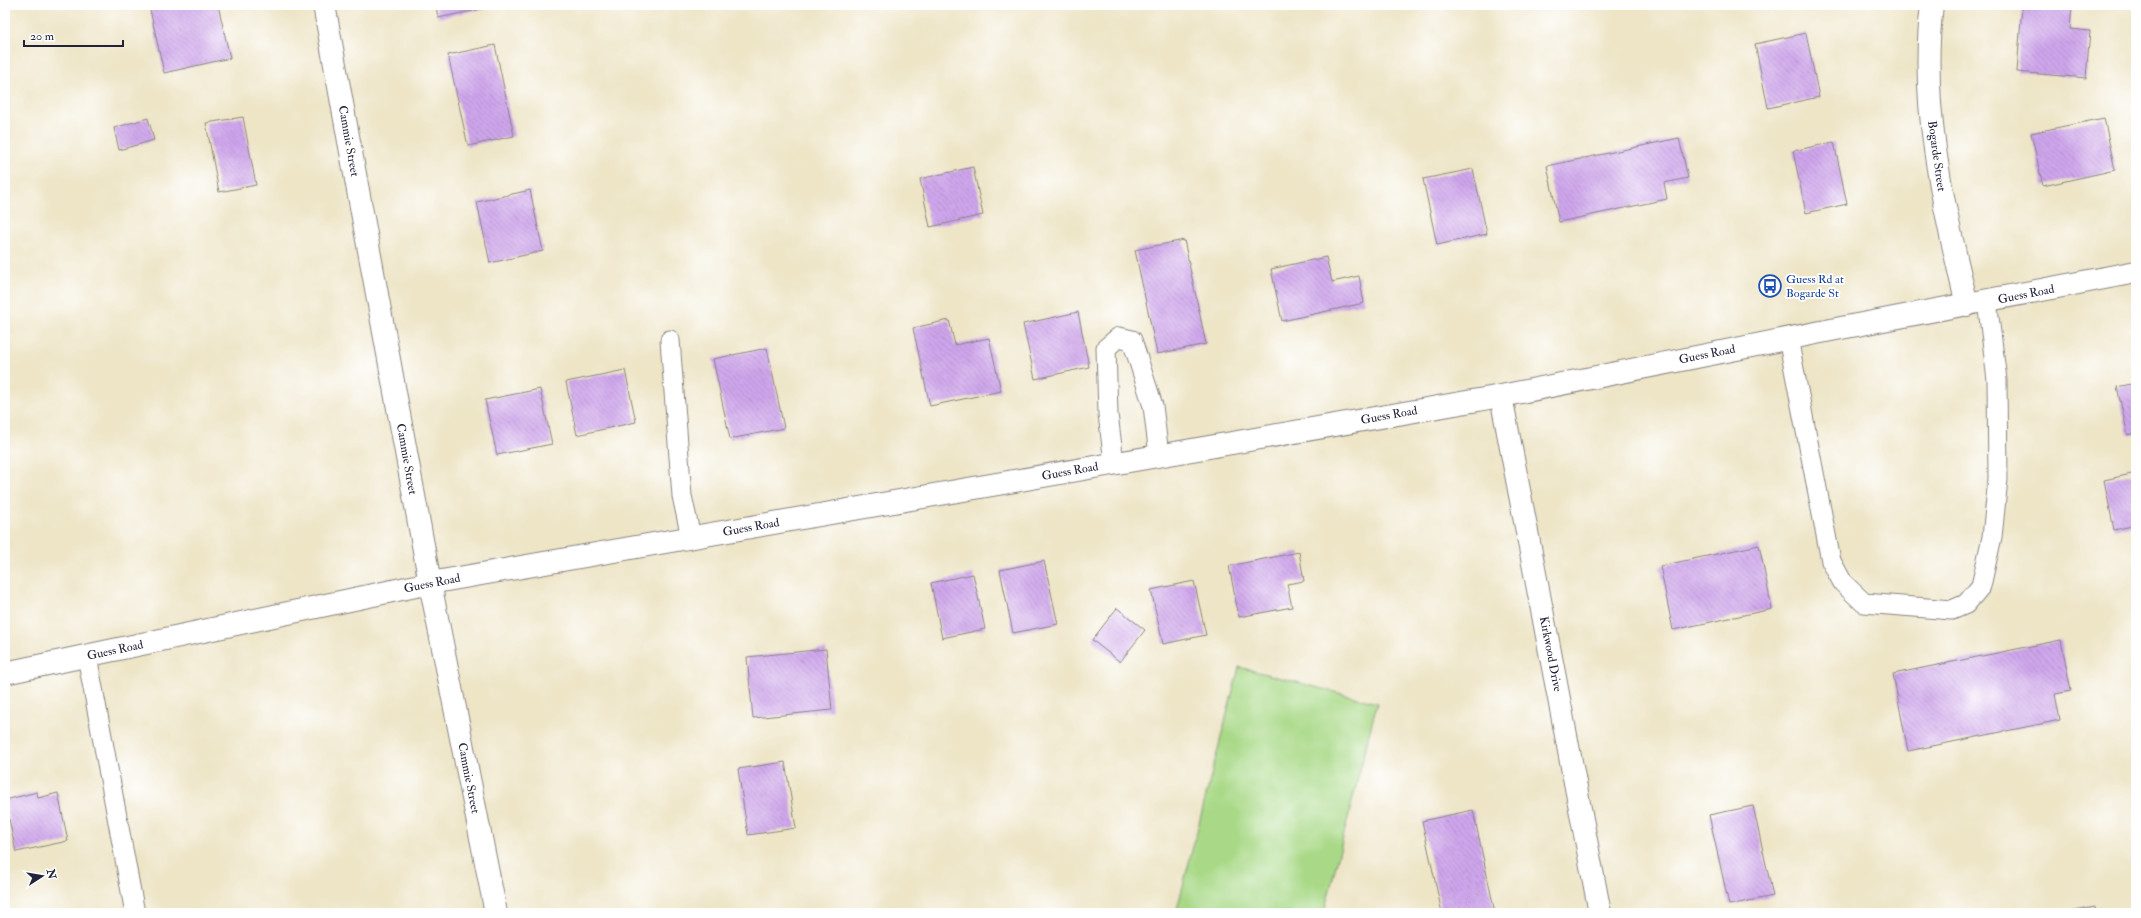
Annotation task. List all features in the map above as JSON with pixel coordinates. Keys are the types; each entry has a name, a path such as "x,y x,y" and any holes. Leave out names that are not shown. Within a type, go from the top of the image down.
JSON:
{"main road":[{"name":"Cammie Street","path":"324,5 430,583 496,913"},
{"name":"Bogarde Street","path":"1932,5 1929,54 1932,121 1951,235 1977,303"},
{"name":"Guess Road","path":"5,674 430,583 1501,396 1788,338 2136,272"},
{"name":"Kirkwood Drive","path":"1501,396 1600,913"}],"lane":[{"path":"1788,338 1830,561 1843,583 1864,603 1952,610 1966,604 1981,586 1992,537 1998,479 1998,380 1977,303"},
{"path":"1114,463 1108,414 1106,348 1120,337 1132,340 1153,406 1159,456"},
{"path":"670,340 682,496 691,537"},
{"path":"87,656 135,913"}],"green space":[{"path":"1239,667 1377,703 1324,913 1176,913"}],"building":[{"path":"149,5 218,5 230,58 164,73"},
{"path":"436,5 496,5 496,6 438,18"},
{"path":"2022,5 2072,6 2070,29 2090,31 2086,78 2017,72"},
{"path":"1806,33 1819,97 1768,108 1755,44"},
{"path":"495,45 514,136 468,146 448,55"},
{"path":"243,117 256,185 219,192 206,123"},
{"path":"148,118 154,140 119,150 114,128"},
{"path":"2104,118 2115,170 2043,186 2031,133"},
{"path":"1679,138 1688,178 1664,183 1667,199 1559,222 1547,166"},
{"path":"1834,142 1847,204 1806,213 1793,151"},
{"path":"973,167 983,215 930,227 920,179"},
{"path":"1473,169 1487,234 1437,245 1423,179"},
{"path":"530,190 543,251 490,263 477,202"},
{"path":"1184,240 1206,344 1157,354 1135,250"},
{"path":"1326,257 1332,282 1359,276 1364,303 1282,321 1271,269"},
{"path":"1078,312 1089,367 1035,379 1023,324"},
{"path":"949,320 955,345 989,338 1001,391 930,406 913,328"},
{"path":"767,348 784,428 730,439 713,359"},
{"path":"625,370 636,422 577,435 566,382"},
{"path":"2136,383 2136,433 2128,435 2117,387"},
{"path":"540,389 552,444 497,455 485,400"},
{"path":"2136,473 2136,525 2114,530 2104,480"},
{"path":"1759,545 1772,609 1673,630 1660,566"},
{"path":"1299,552 1304,581 1287,584 1292,607 1239,617 1229,566"},
{"path":"1044,561 1058,624 1013,633 1000,570"},
{"path":"973,574 985,629 942,638 931,583"},
{"path":"1194,581 1206,635 1163,644 1151,590"},
{"path":"1117,608 1145,630 1120,662 1092,640"},
{"path":"2061,640 2071,691 2055,694 2060,720 1908,751 1893,674"},
{"path":"826,649 832,710 753,718 747,657"},
{"path":"785,762 796,828 748,835 738,769"},
{"path":"37,792 38,798 58,793 68,841 16,852 5,800"},
{"path":"1753,806 1773,896 1729,905 1709,815"},
{"path":"1473,810 1495,913 1442,913 1422,821"},
{"path":"2095,907 2096,913 2070,913 2070,912"}],"place":[{"name":"Guess Rd at Bogarde St","path":"1770,286"}]}
